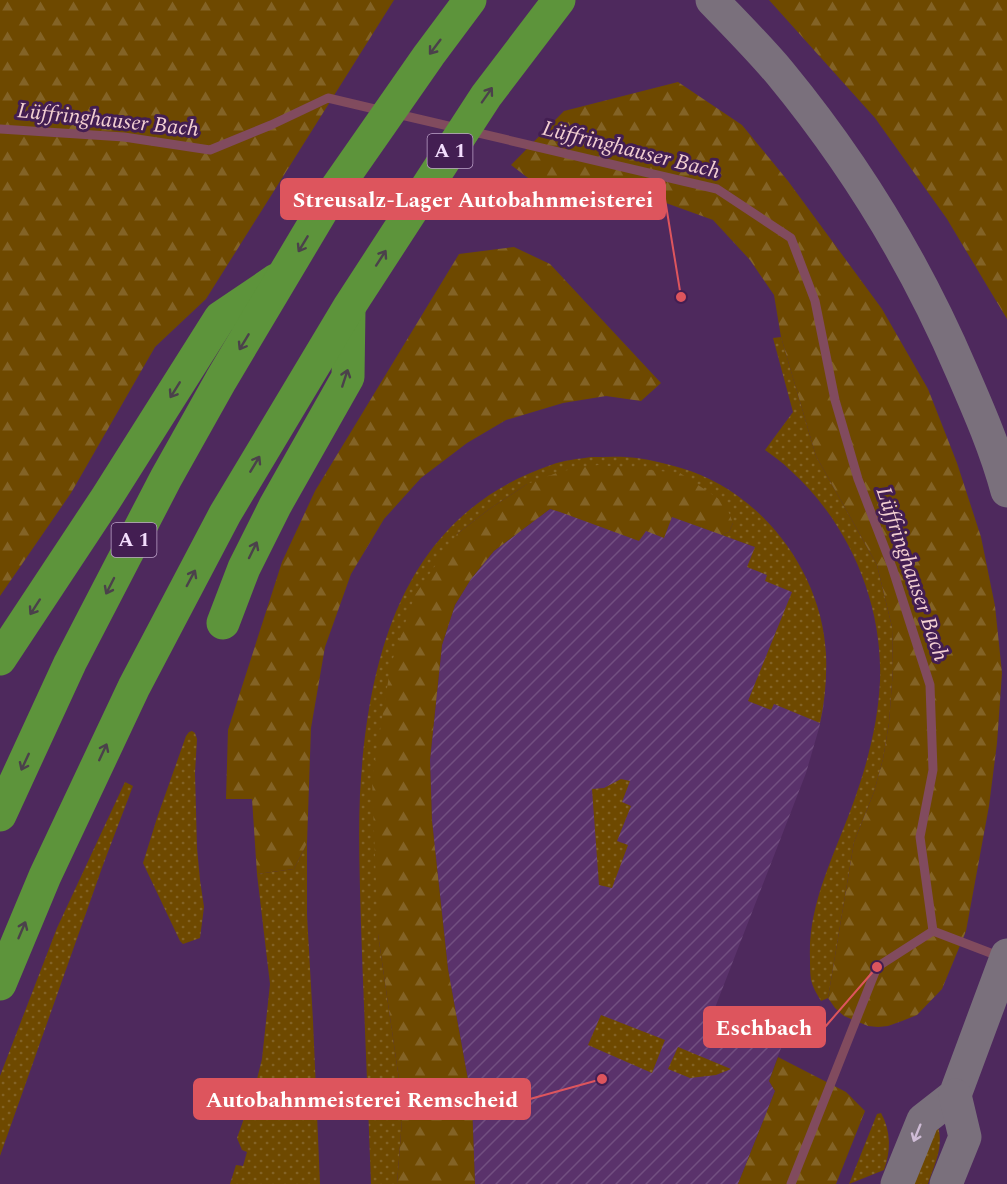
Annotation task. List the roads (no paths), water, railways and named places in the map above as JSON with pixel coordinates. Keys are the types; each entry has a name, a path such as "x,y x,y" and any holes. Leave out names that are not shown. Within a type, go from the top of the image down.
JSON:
{"highway":[{"name":"A 1","path":"0,815 70,663 166,478 221,380 330,197 470,0"},
{"name":"A 1","path":"0,984 45,876 134,687 225,514 349,307 486,96 558,0"},
{"path":"0,659 107,497 220,318 285,274"},
{"path":"223,623 244,568 275,506 348,377 349,307"}],"main road":[{"path":"712,0 752,42 801,100 853,170 888,225 943,327 986,429 1007,491"},
{"path":"897,1184 923,1120 955,1095 1007,955"},
{"path":"946,1184 965,1137 955,1095"}],"waterway":[{"name":"Lüffringhauser Bach","path":"0,129 124,137 210,150 328,98 383,111"},
{"name":"Lüffringhauser Bach","path":"397,114 717,189 791,238 815,301 835,400 858,479 892,567 930,685 933,770 920,837 933,931"},
{"path":"791,1184 877,967 933,931 1001,957"}],"place":[{"name":"Streusalz-Lager Autobahnmeisterei","path":"681,297"},
{"name":"Eschbach","path":"877,967"},
{"name":"Autobahnmeisterei Remscheid","path":"602,1079"}]}
